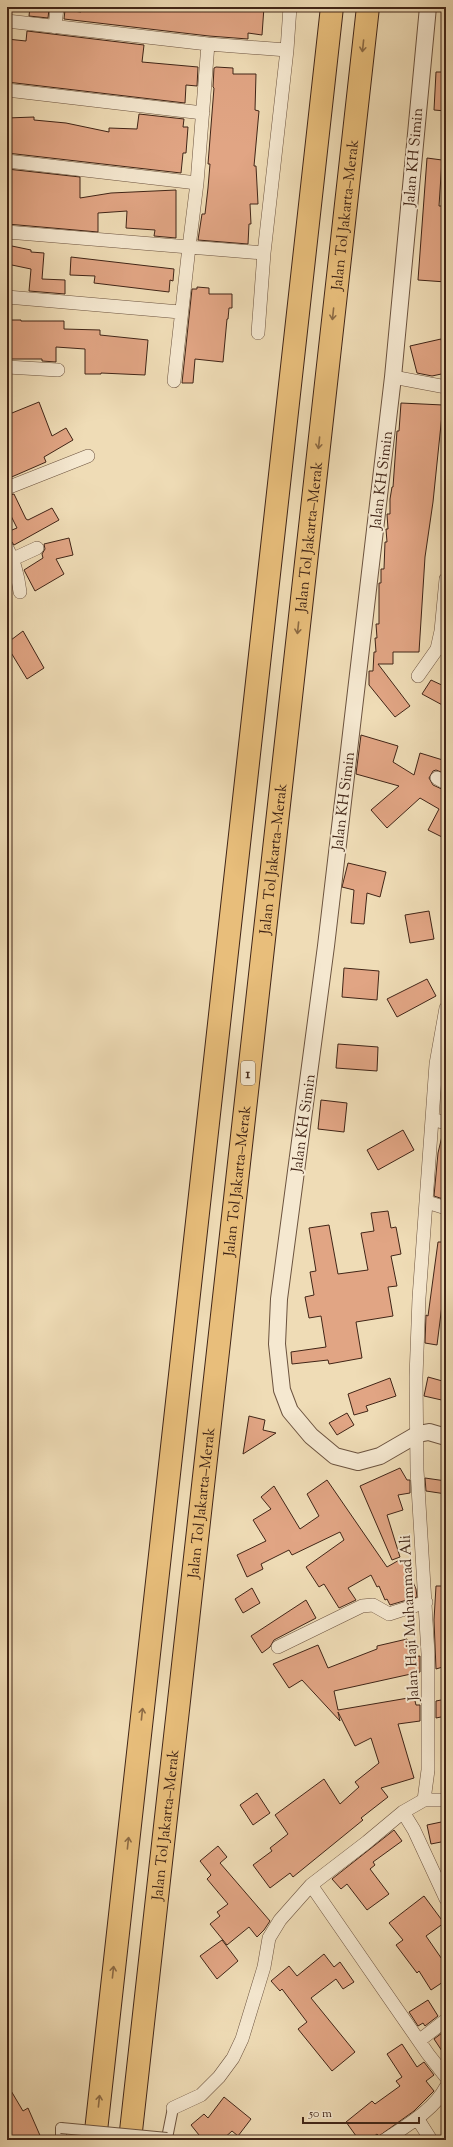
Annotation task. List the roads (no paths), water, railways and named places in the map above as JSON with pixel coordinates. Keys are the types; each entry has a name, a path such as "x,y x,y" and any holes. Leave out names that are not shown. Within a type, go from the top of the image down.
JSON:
{"highway":[{"path":"95,2140 332,7"},
{"name":"Jalan Tol Jakarta–Merak","path":"130,2140 368,7"}],"street":[{"path":"55,27 57,7"},
{"path":"258,333 264,253 287,50 290,7"},
{"name":"Jalan KH Simin","path":"418,1434 380,1456 358,1462 335,1456 311,1436 290,1411 282,1390 276,1344 279,1299 326,946 393,377 428,7"},
{"path":"7,21 208,44 287,50"},
{"path":"174,381 180,312 197,184 208,44"},
{"path":"7,90 203,113"},
{"path":"7,161 197,184"},
{"path":"7,232 264,253"},
{"path":"7,297 180,312"},
{"path":"7,367 58,370"},
{"path":"393,377 446,387"},
{"path":"7,488 88,456"},
{"path":"20,592 18,574 10,554 37,548"},
{"path":"418,676 437,649 441,631 446,579"},
{"name":"Jalan Haji Muhammad Ali","path":"424,1800 428,1770 429,1731 426,1602 417,1470 418,1434 416,1376 419,1298 436,1064 446,1008"},
{"path":"432,1119 446,1123"},
{"path":"427,1202 446,1208"},
{"path":"418,1434 429,1432 446,1437"},
{"path":"278,1647 366,1604 373,1605 389,1614 426,1602"},
{"path":"61,2140 61,2128 167,2138 173,2108 201,2095 219,2077 233,2058 242,2039 264,1968 269,1938 280,1920 311,1885 403,1812 424,1800 446,1800"},
{"path":"403,1812 414,1830 446,1899"},
{"path":"311,1885 446,2077"},
{"path":"420,2040 446,2020"},
{"path":"385,2140 417,2118 442,2096 446,2087"},
{"path":"417,2118 431,2140"}]}
